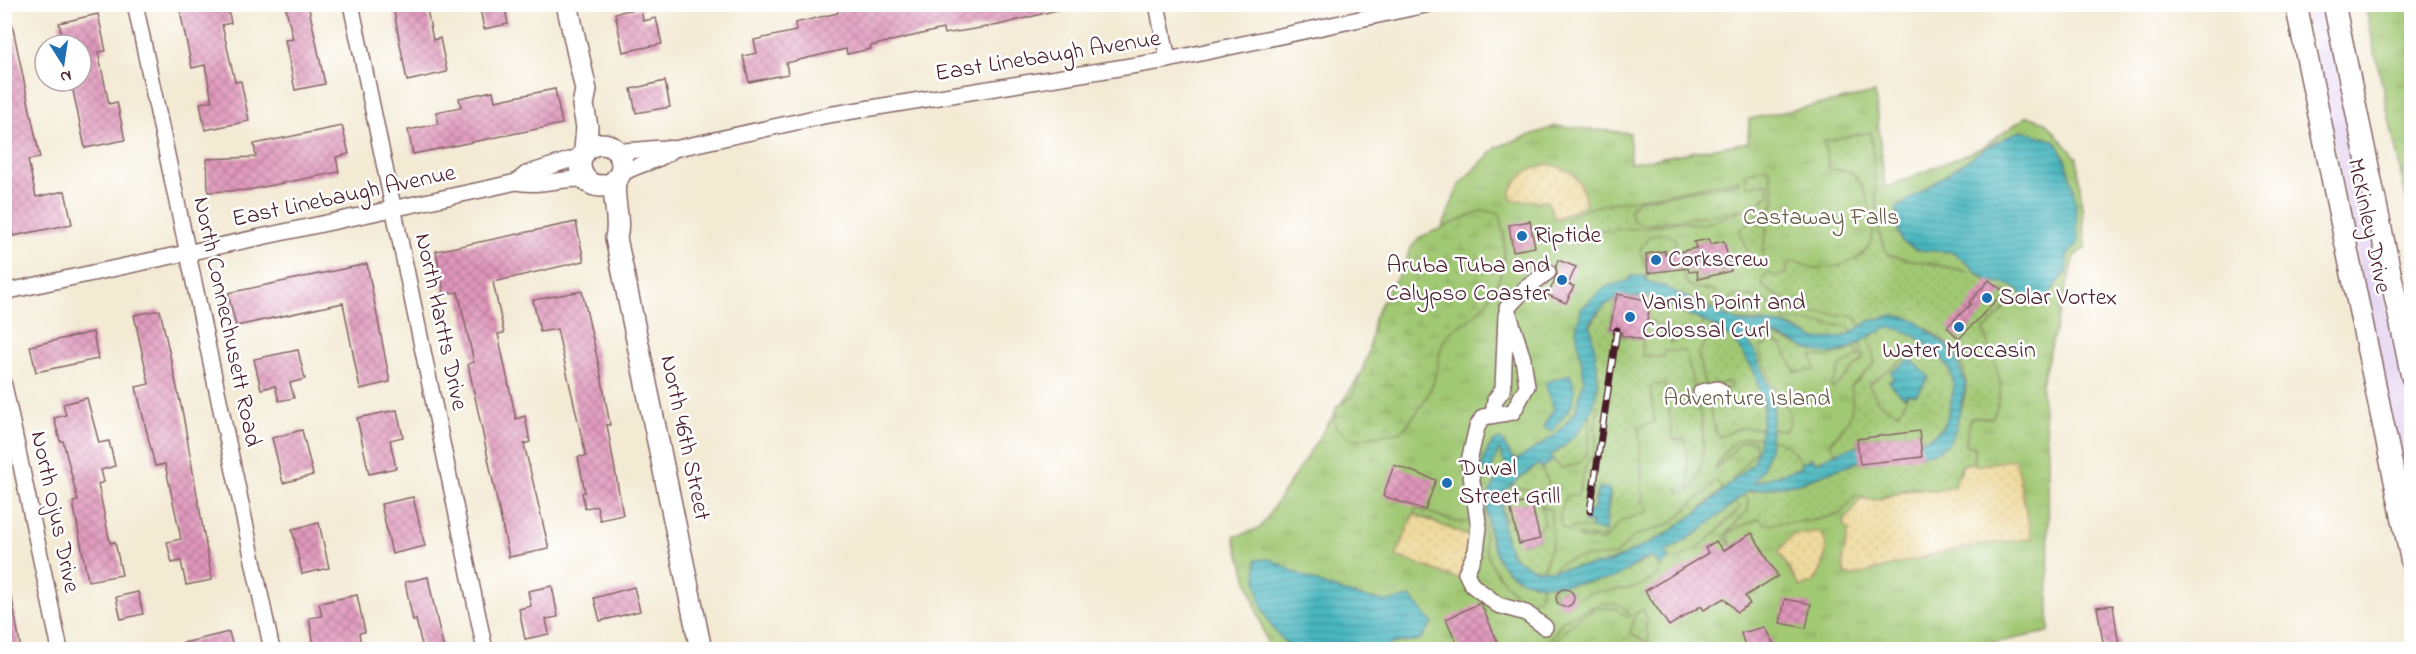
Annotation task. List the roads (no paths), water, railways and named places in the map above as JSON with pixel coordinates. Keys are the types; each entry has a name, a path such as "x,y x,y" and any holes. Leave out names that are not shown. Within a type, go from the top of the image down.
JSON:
{"main road":[{"path":"567,4 586,90 594,102 600,124 622,162 618,178 604,186 587,182 579,168 584,153 587,127 583,105 586,90"},
{"name":"McKinley Drive","path":"2296,4 2412,563"},
{"name":"McKinley Drive","path":"2334,4 2412,377"},
{"path":"584,153 597,144 613,148"},
{"name":"North 46th Street","path":"618,178 614,200 619,226 616,238 702,650"},
{"name":"North 46th Street","path":"587,182 607,229 616,238"}],"street":[{"name":"North Connechusett Road","path":"135,4 272,650"},
{"name":"North Hartts Drive","path":"351,4 485,650"},
{"path":"1156,4 1168,60"},
{"name":"East Linebaugh Avenue","path":"613,148 626,152 658,147 674,149 828,115 1168,60 1430,4"},
{"name":"East Linebaugh Avenue","path":"618,178 629,169 662,159 674,149"},
{"name":"East Linebaugh Avenue","path":"516,182 526,174 584,153"},
{"name":"East Linebaugh Avenue","path":"4,292 516,182 530,185 557,179 587,182"},
{"path":"1493,415 1495,400 1503,389 1507,308 1526,288 1548,272"},
{"path":"1507,308 1523,359 1527,386 1513,412 1480,420 1469,461 1479,528 1476,551 1466,573 1472,585 1498,605 1526,613 1545,627"},
{"name":"North Ojus Drive","path":"4,385 60,650"},
{"path":"1701,392 1719,388"}],"water":[{"path":"2021,130 2056,141 2071,177 2075,204 2078,244 2067,256 2067,270 2046,299 2029,299 2012,286 1987,280 1953,252 1918,250 1902,242 1897,226 1897,208 1987,147"},
{"path":"1631,276 1646,276 1646,281 1663,286 1738,322 1783,324 1815,339 1848,335 1869,321 1890,316 1906,317 1918,322 1953,351 1966,384 1955,431 1948,443 1931,453 1859,461 1799,483 1748,491 1699,532 1666,552 1670,560 1660,566 1653,557 1643,560 1618,576 1605,580 1549,585 1522,580 1501,564 1494,551 1488,523 1488,498 1494,484 1507,468 1499,449 1489,477 1482,467 1486,453 1493,443 1501,439 1513,459 1517,460 1556,435 1576,411 1584,378 1576,330 1581,309 1605,287 1630,280","holes":["1624,296 1650,297 1720,329 1737,344 1754,371 1764,406 1759,445 1753,463 1707,505 1665,535 1609,563 1536,570 1517,560 1510,553 1504,532 1501,507 1505,490 1539,464 1542,468 1553,460 1550,456 1568,442 1590,414 1597,383 1597,365 1590,325 1595,314 1603,306","1888,328 1906,332 1917,338 1937,354 1950,370 1953,390 1949,412 1943,427 1935,434 1913,442 1851,448 1815,463 1813,458 1801,463 1802,467 1753,483 1763,468 1769,449 1774,400 1755,351 1743,335 1775,336 1812,351 1833,353 1848,349"]},
{"path":"1911,359 1929,377 1916,395 1908,394 1905,397 1895,390 1889,381 1894,379 1891,372"},
{"path":"1570,374 1574,400 1552,432 1543,427 1554,409 1545,383"},
{"path":"1599,487 1610,489 1605,531 1591,529 1592,523 1584,522 1586,511 1593,511"},
{"path":"1270,559 1339,591 1387,601 1411,597 1432,623 1420,640 1394,643 1382,649 1294,649 1275,631 1263,610 1256,560"}],"railway":[{"path":"1590,511 1617,330"}],"place":[{"name":"Riptide","path":"1522,236"},
{"name":"Corkscrew","path":"1656,260"},
{"name":"Aruba Tuba and Calypso Coaster","path":"1562,280"},
{"name":"Solar Vortex","path":"1987,298"},
{"name":"Vanish Point and Colossal Curl","path":"1630,317"},
{"name":"Water Moccasin","path":"1959,327"},
{"name":"Duval Street Grill","path":"1447,483"}],"park label":[{"name":"Castaway Falls","path":"1821,218"},
{"name":"Adventure Island","path":"1747,399"}]}
